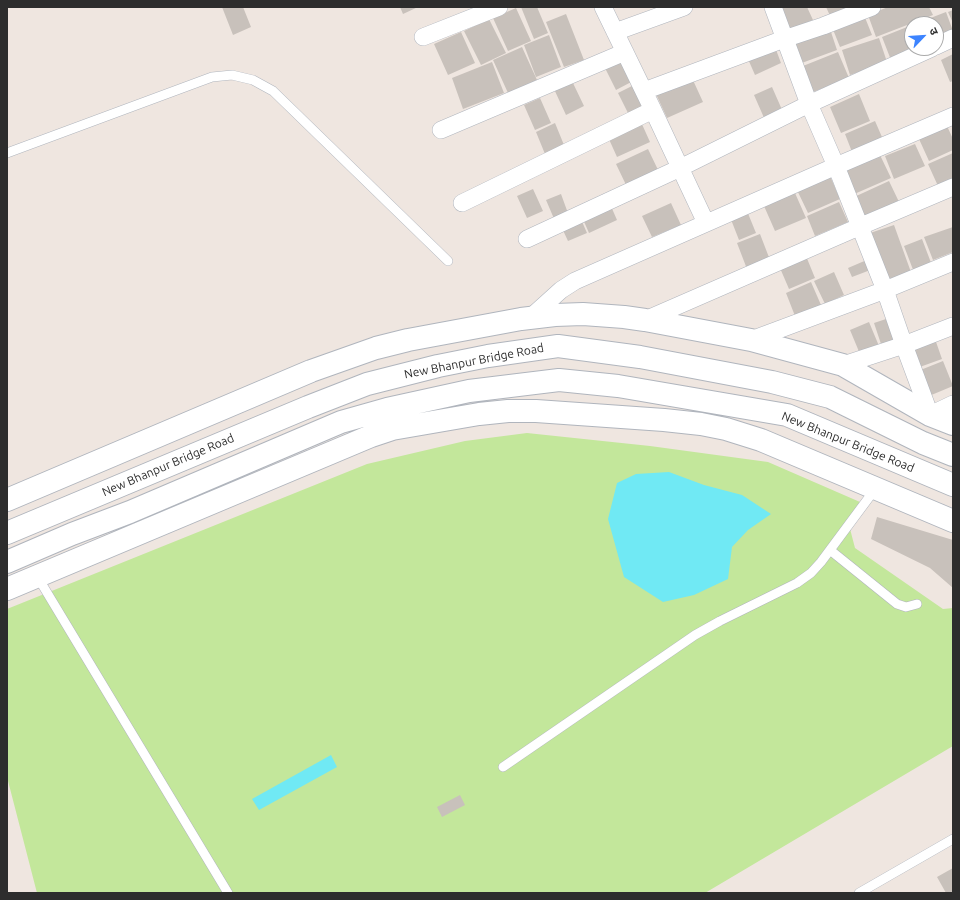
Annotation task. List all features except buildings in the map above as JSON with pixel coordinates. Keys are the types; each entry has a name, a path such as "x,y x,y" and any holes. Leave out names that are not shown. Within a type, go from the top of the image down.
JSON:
{"street":[{"path":"422,37 500,7"},
{"path":"603,7 706,222"},
{"path":"615,32 684,7"},
{"path":"773,7 809,104 836,166 885,290 930,415"},
{"path":"644,91 872,7"},
{"path":"441,130 625,52"},
{"path":"527,239 680,168 809,104 914,56"},
{"path":"462,203 653,110"},
{"path":"530,318 561,290 575,281 706,222 953,116"},
{"path":"645,320 953,187"},
{"path":"751,340 885,290 953,262"},
{"path":"7,500 311,371 349,357 408,340 521,319 555,315 583,314 645,320 751,340 843,365 930,415 953,424"},
{"path":"843,365 904,345 953,326"},
{"name":"New Bhanpur Bridge Road","path":"7,533 366,384 438,366 544,347 558,346 640,357 772,382 830,397 923,443 953,455"},
{"name":"New Bhanpur Bridge Road","path":"7,562 72,534 130,512 341,422 387,409 469,391 559,380 618,386 788,415 953,485"},
{"path":"930,415 953,404"},
{"path":"7,589 371,436 392,429 479,414 508,411 536,411 664,420 701,424 726,429 761,440 953,521"}],"lane":[{"path":"7,153 212,77 232,75 253,80 273,91 448,261"},
{"path":"503,767 695,635 797,583 821,562 876,488"},
{"path":"830,550 897,604 906,606 918,604"},
{"path":"37,576 228,893"},
{"path":"859,893 953,839"}],"green space":[{"path":"527,433 650,446 768,462 860,502 849,525 855,548 943,609 953,608 953,746 705,893 37,893 7,777 7,609 367,464 465,441"}],"water":[{"path":"669,472 704,485 742,495 771,514 748,530 732,547 728,579 694,595 663,602 624,577 608,519 617,483 636,474"},
{"path":"331,755 337,767 259,810 252,799"}]}
